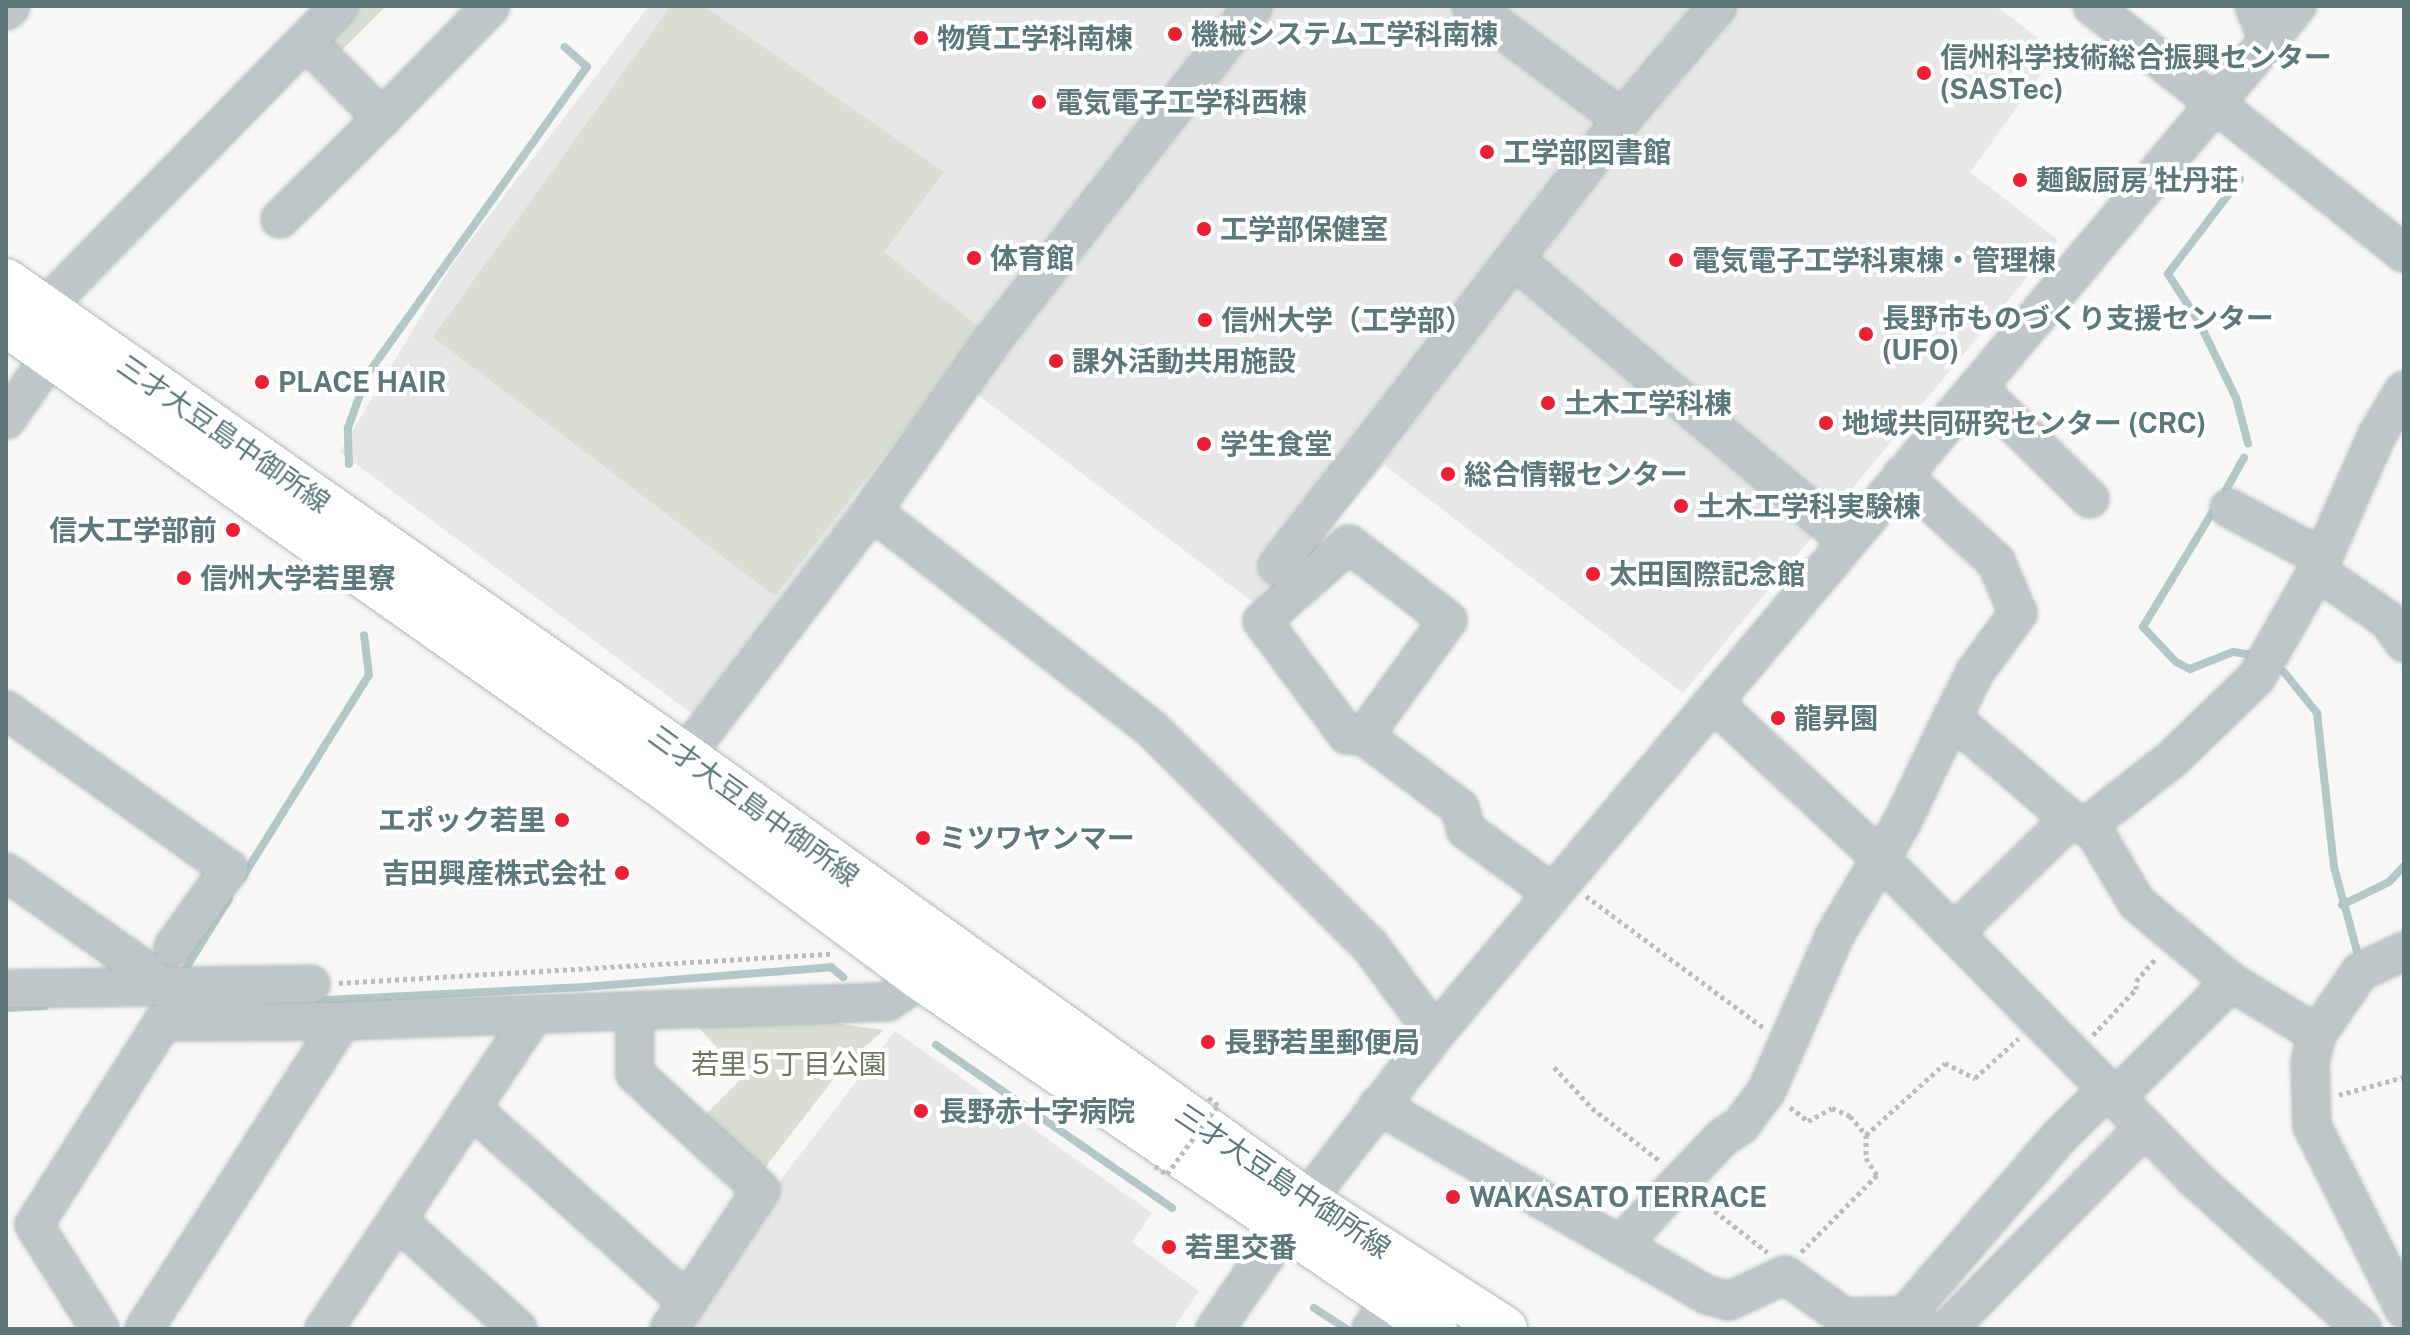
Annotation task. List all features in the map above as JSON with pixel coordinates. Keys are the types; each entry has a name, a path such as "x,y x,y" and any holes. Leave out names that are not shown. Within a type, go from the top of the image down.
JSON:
{"main road":[{"name":"三才大豆島中御所線","path":"6,281 39,329 673,771 1294,1215 1381,1314 1435,1329"},
{"name":"三才大豆島中御所線","path":"673,771 922,979 1294,1215 1505,1329"}],"street":[{"path":"6,11 11,6"},
{"path":"6,420 39,329 339,6"},
{"path":"280,219 491,6"},
{"path":"673,771 872,511 994,338 1253,6"},
{"path":"1471,6 1622,119"},
{"path":"1277,566 1622,119 1718,6"},
{"path":"2092,6 2403,250"},
{"path":"2254,6 2268,41"},
{"path":"1215,1329 1294,1215 1435,1034 1557,885 1714,703 1845,539 2219,105 2297,6"},
{"path":"307,42 382,118"},
{"path":"1515,260 1845,539"},
{"path":"1977,387 2090,499"},
{"path":"1954,933 2079,822 2172,759 2256,678 2320,564 2377,435 2404,390"},
{"path":"1620,1245 1680,1182 1741,1125 1767,1090 1835,935 1880,858 1975,672 2018,613 2011,588 1996,562 1902,475"},
{"path":"2229,508 2320,564 2388,620 2404,643"},
{"path":"872,511 1152,729 1370,946 1435,1034"},
{"path":"1364,736 1448,620 1349,544 1262,621 1347,735 1364,736 1460,808 1466,830 1557,885"},
{"path":"1714,703 1880,858 2145,1127 2363,1329"},
{"path":"6,710 229,869 173,947"},
{"path":"1952,718 2079,822 2137,903 2175,936 2231,982 2317,1034"},
{"path":"6,872 147,971 157,986"},
{"path":"2404,951 2360,972 2317,1034 2310,1063 2312,1126 2334,1177 2404,1309"},
{"path":"100,1329 34,1225 163,1022 533,1016 887,1002 922,979"},
{"path":"1378,1105 1620,1245 1674,1280 1729,1301 1785,1275 1844,1317 1912,1324 2059,1137 2112,1093 2231,982"},
{"path":"6,989 311,984"},
{"path":"471,1108 678,1316 761,1190 635,1074 635,1012"},
{"path":"324,1329 533,1016"},
{"path":"144,1329 342,1021"},
{"path":"1948,1329 2145,1127"},
{"path":"397,1220 518,1329"}],"path":[{"path":"1557,885 1788,1042"},
{"path":"2075,1056 2136,989 2136,981 2175,936"},
{"path":"311,984 824,957 839,950"},
{"path":"1866,1135 1945,1063 1975,1078 2039,1019"},
{"path":"1554,1067 1592,1108 1769,1254 1785,1275 1790,1264 1877,1175 1866,1158 1866,1135 1850,1116 1832,1108 1808,1121 1767,1090"},
{"path":"2311,1103 2404,1077"},
{"path":"1155,1166 1167,1174 1218,1105 1205,1095"}],"shaded area":[{"name":"信州大学（工学部）","path":"649,6 1996,6 2057,52 1970,172 2058,240 1683,693 1384,465 1261,608 951,375 694,715 340,452 451,266"},
{"name":"長野赤十字病院","path":"895,1031 1152,1213 1132,1242 1199,1291 1173,1329 681,1329 772,1191"}],"green space":[{"path":"347,6 386,6 334,58 322,34"},
{"path":"671,6 704,6 944,172 884,252 982,329 775,596 433,337"},
{"name":"若里５丁目公園","path":"797,1018 884,1030 846,1063 760,1174 698,1122 744,1076 695,1024"}],"waterway":[{"path":"349,464 348,428 367,375 587,67 565,47"},
{"path":"2240,179 2168,274 2199,322 2236,398 2248,443"},
{"path":"2226,490 2244,458"},
{"path":"2212,513 2143,627 2176,662 2190,669 2233,652 2254,655"},
{"path":"242,878 369,675 364,635"},
{"path":"2284,672 2317,713 2334,867 2357,951"},
{"path":"2342,905 2389,882 2404,866"},
{"path":"181,976 229,899"},
{"path":"307,1001 585,987 831,967 843,977"},
{"path":"6,1008 45,1006"},
{"path":"936,1045 1172,1208"},
{"path":"1314,1308 1346,1329"}],"place":[{"name":"機械システム工学科南棟","path":"1175,34"},
{"name":"物質工学科南棟","path":"921,38"},
{"name":"信州科学技術総合振興センター (SASTec)","path":"1924,73"},
{"name":"電気電子工学科西棟","path":"1039,102"},
{"name":"工学部図書館","path":"1487,152"},
{"name":"麺飯厨房 牡丹荘","path":"2020,180"},
{"name":"工学部保健室","path":"1204,229"},
{"name":"体育館","path":"974,258"},
{"name":"電気電子工学科東棟・管理棟","path":"1676,260"},
{"name":"信州大学（工学部）","path":"1205,320"},
{"name":"長野市ものづくり支援センター (UFO)","path":"1866,334"},
{"name":"課外活動共用施設","path":"1056,361"},
{"name":"PLACE HAIR","path":"262,382"},
{"name":"土木工学科棟","path":"1548,403"},
{"name":"地域共同研究センター (CRC)","path":"1826,423"},
{"name":"学生食堂","path":"1204,444"},
{"name":"総合情報センター","path":"1448,474"},
{"name":"土木工学科実験棟","path":"1681,506"},
{"name":"信大工学部前","path":"233,530"},
{"name":"太田国際記念館","path":"1593,574"},
{"name":"信州大学若里寮","path":"184,578"},
{"name":"龍昇園","path":"1778,718"},
{"name":"エポック若里","path":"562,820"},
{"name":"ミツワヤンマー","path":"923,838"},
{"name":"吉田興産株式会社","path":"622,873"},
{"name":"長野若里郵便局","path":"1208,1042"},
{"name":"長野赤十字病院","path":"921,1111"},
{"name":"WAKASATO TERRACE","path":"1453,1197"},
{"name":"若里交番","path":"1169,1247"}]}
